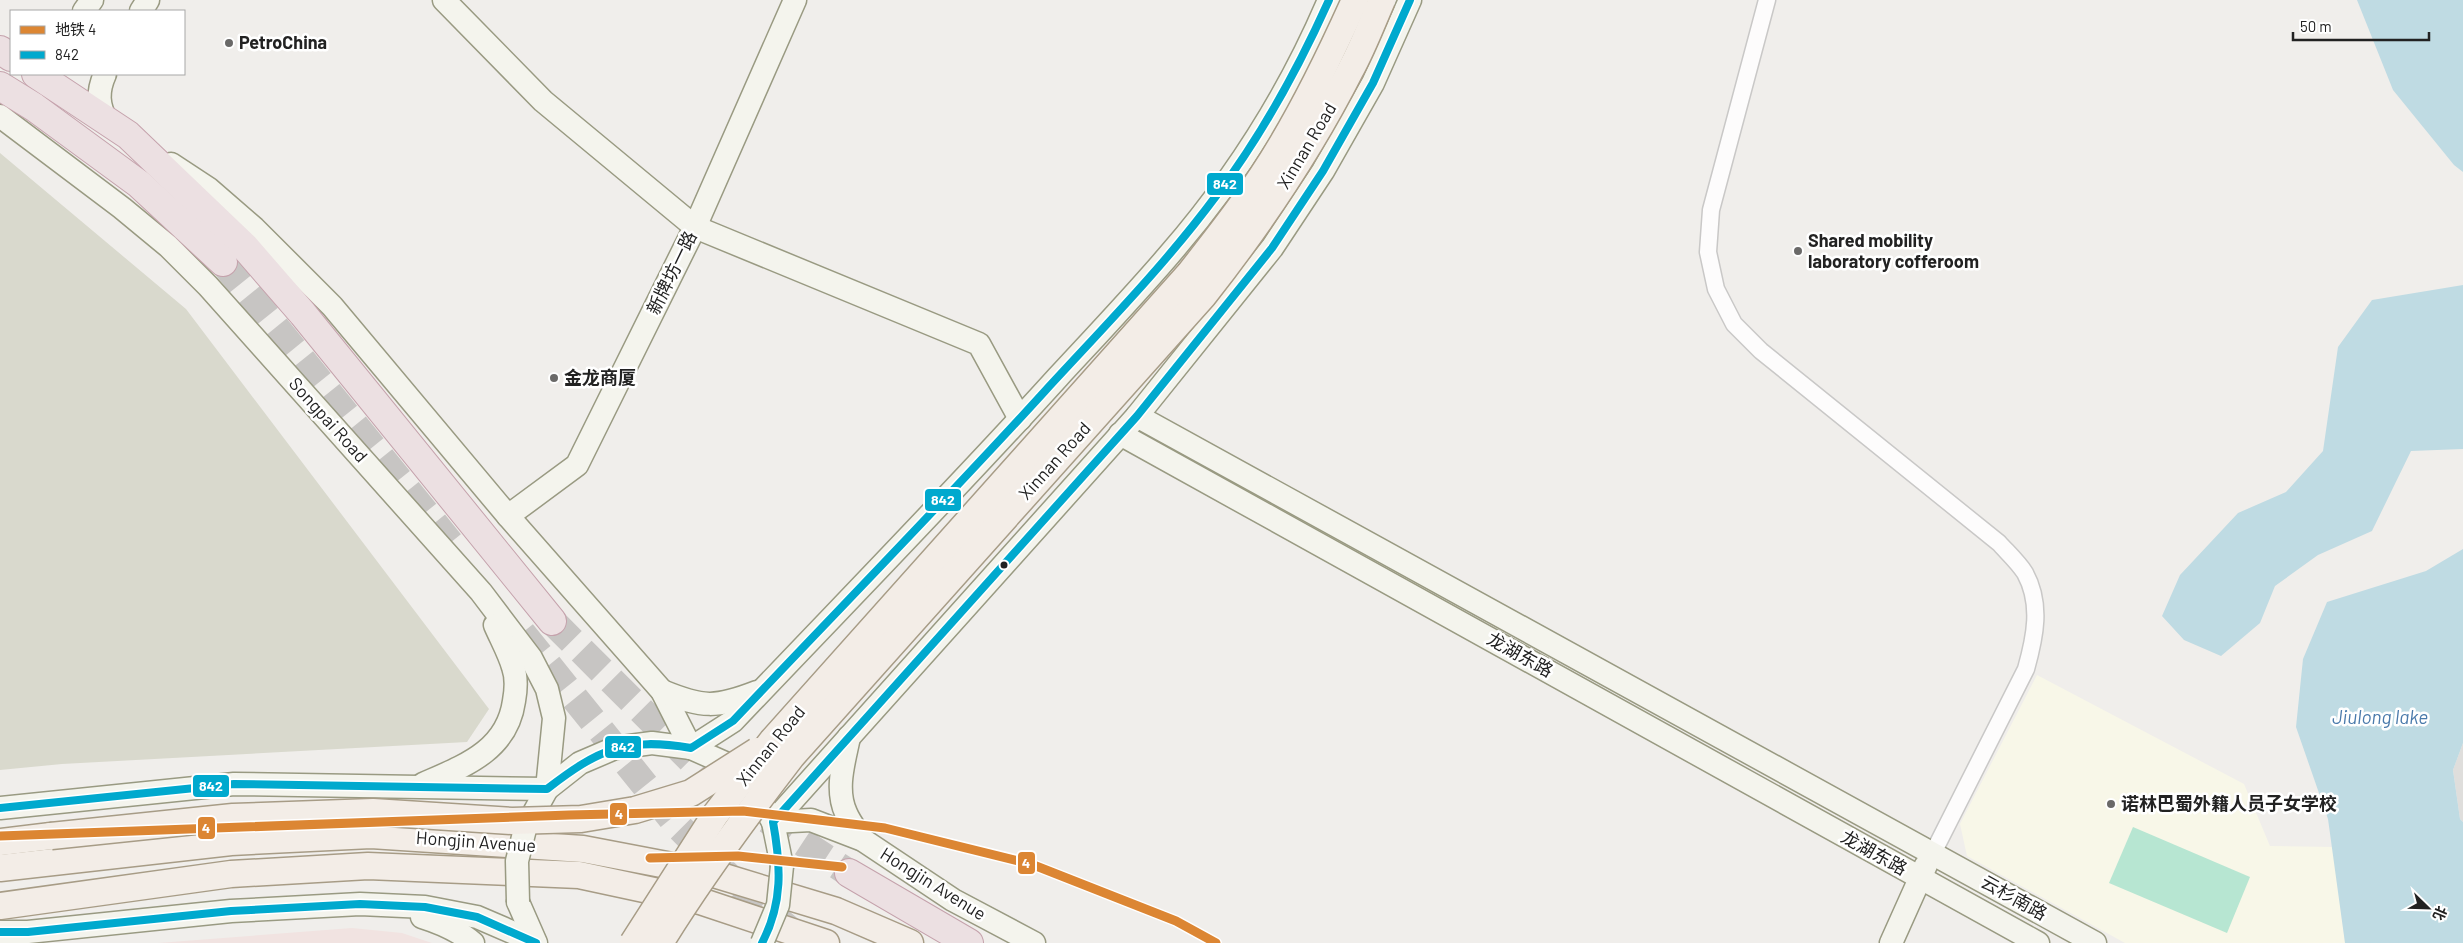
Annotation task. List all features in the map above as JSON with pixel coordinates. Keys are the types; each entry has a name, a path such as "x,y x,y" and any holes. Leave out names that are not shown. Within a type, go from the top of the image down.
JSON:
{"highway":[{"path":"37,75 118,129 244,246 303,314 552,621"},
{"path":"0,86 34,107 139,184 223,262"},
{"name":"Hongjin Avenue","path":"848,873 970,943"}],"main road":[{"path":"444,0 543,101 695,227 979,344 1020,419"},
{"name":"新牌坊一路","path":"508,516 577,465 695,227 794,0"},
{"path":"691,748 733,720 1020,419 1170,254 1211,202 1262,128 1310,46 1329,0"},
{"name":"Xinnan Road","path":"679,890 715,815 772,741 1183,282 1234,218 1282,144 1329,58 1355,0"},
{"name":"Xinnan Road","path":"679,890 736,829 792,756 1204,295 1252,234 1301,159 1352,69 1382,0"},
{"name":"Xinnan Road","path":"773,822 1136,416 1272,248 1323,171 1372,83 1410,0"},
{"path":"105,75 100,86 98,99 101,111 118,129 209,189 291,263 332,306 508,516 662,691 691,748"},
{"name":"Songpai Road","path":"0,116 122,208 181,259 208,286 481,592 531,658 547,689 554,718 547,789"},
{"name":"龙湖东路","path":"1136,416 1933,854"},
{"name":"龙湖东路","path":"1120,434 1920,878"},
{"path":"418,786 475,761 488,751 504,732 513,712 516,689 514,668 481,592"},
{"path":"662,691 687,701 709,705 730,702 763,689"},
{"path":"849,736 841,773 840,793 846,813 863,840"},
{"path":"0,842 233,817 373,812 512,821 580,820 635,810 691,793 772,741"},
{"path":"535,942 518,902 517,861 525,829 547,789 580,763 615,748 652,742 691,748 725,764 749,783 773,822 782,866 778,904 762,943"},
{"path":"0,808 234,784 547,789"},
{"name":"Hongjin Avenue","path":"773,822 811,820 863,840 953,900 1034,943"},
{"name":"Hongjin Avenue","path":"0,868 231,842 370,835 583,849 714,874 836,911 910,943"},
{"path":"1891,943 1920,878 1933,854"},
{"name":"云杉南路","path":"1933,854 2095,943"},
{"name":"Hongjin Avenue","path":"0,906 231,874 368,866 579,875 700,901 826,943"},
{"name":"云杉南路","path":"1920,878 2038,943"},
{"path":"633,943 679,890"},
{"path":"660,943 679,890"},
{"path":"0,932 28,932 231,911 360,904 425,907 477,917 535,942"},
{"path":"360,904 442,923 474,943"}],"street":[{"path":"1767,0 1711,210 1708,252 1716,289 1734,324 1761,351 1999,543 2025,573 2035,604 2036,636 2026,669 1933,854"}],"shaded area":[{"path":"0,153 186,309 489,709 467,742 62,764 0,770"},
{"name":"诺林巴蜀外籍人员子女学校","path":"2037,675 2244,784 2270,846 2333,847 2345,943 2125,943 1967,856 1960,824"},
{"path":"2463,743 2463,822 2460,819 2453,770"},
{"path":"352,928 402,933 432,943 158,943"}],"green space":[{"path":"2133,827 2250,877 2227,933 2109,883"}],"water":[{"path":"2357,0 2463,0 2463,172 2454,165 2393,90"},
{"path":"2463,285 2463,449 2411,451 2372,531 2318,555 2275,586 2260,623 2221,656 2184,640 2162,616 2180,575 2238,513 2286,492 2323,451 2338,347 2372,300"},
{"name":"Jiulong lake","path":"2463,549 2463,743 2453,770 2460,819 2463,822 2463,943 2345,943 2328,819 2296,727 2303,659 2327,602 2426,571"}],"tunnel":[{"path":"223,262 450,543"},
{"path":"552,621 719,788 849,873"},
{"path":"522,633 678,826 742,890 792,932"}],"metro line":[{"name":"4","path":"0,836 569,815 743,811 885,828 1031,864 1176,921 1216,943"},
{"name":"4","path":"650,858 738,856 842,867"}],"transit line":[{"name":"842","path":"0,808 234,784 547,789 582,764 614,749 648,744 691,748 733,721 968,474 1176,247 1233,173 1264,125 1292,76 1329,0"},
{"name":"842","path":"762,943 769,928 777,899 779,869 773,822 1137,416 1272,248 1323,171 1373,83 1410,0"},
{"name":"842","path":"0,932 28,932 231,911 360,904 425,907 477,917 536,943"}],"place":[{"name":"PetroChina","path":"229,43"},
{"name":"Shared mobility laboratory cofferoom","path":"1798,251"},
{"name":"金龙商厦","path":"554,378"},
{"name":"诺林巴蜀外籍人员子女学校","path":"2111,804"}]}
